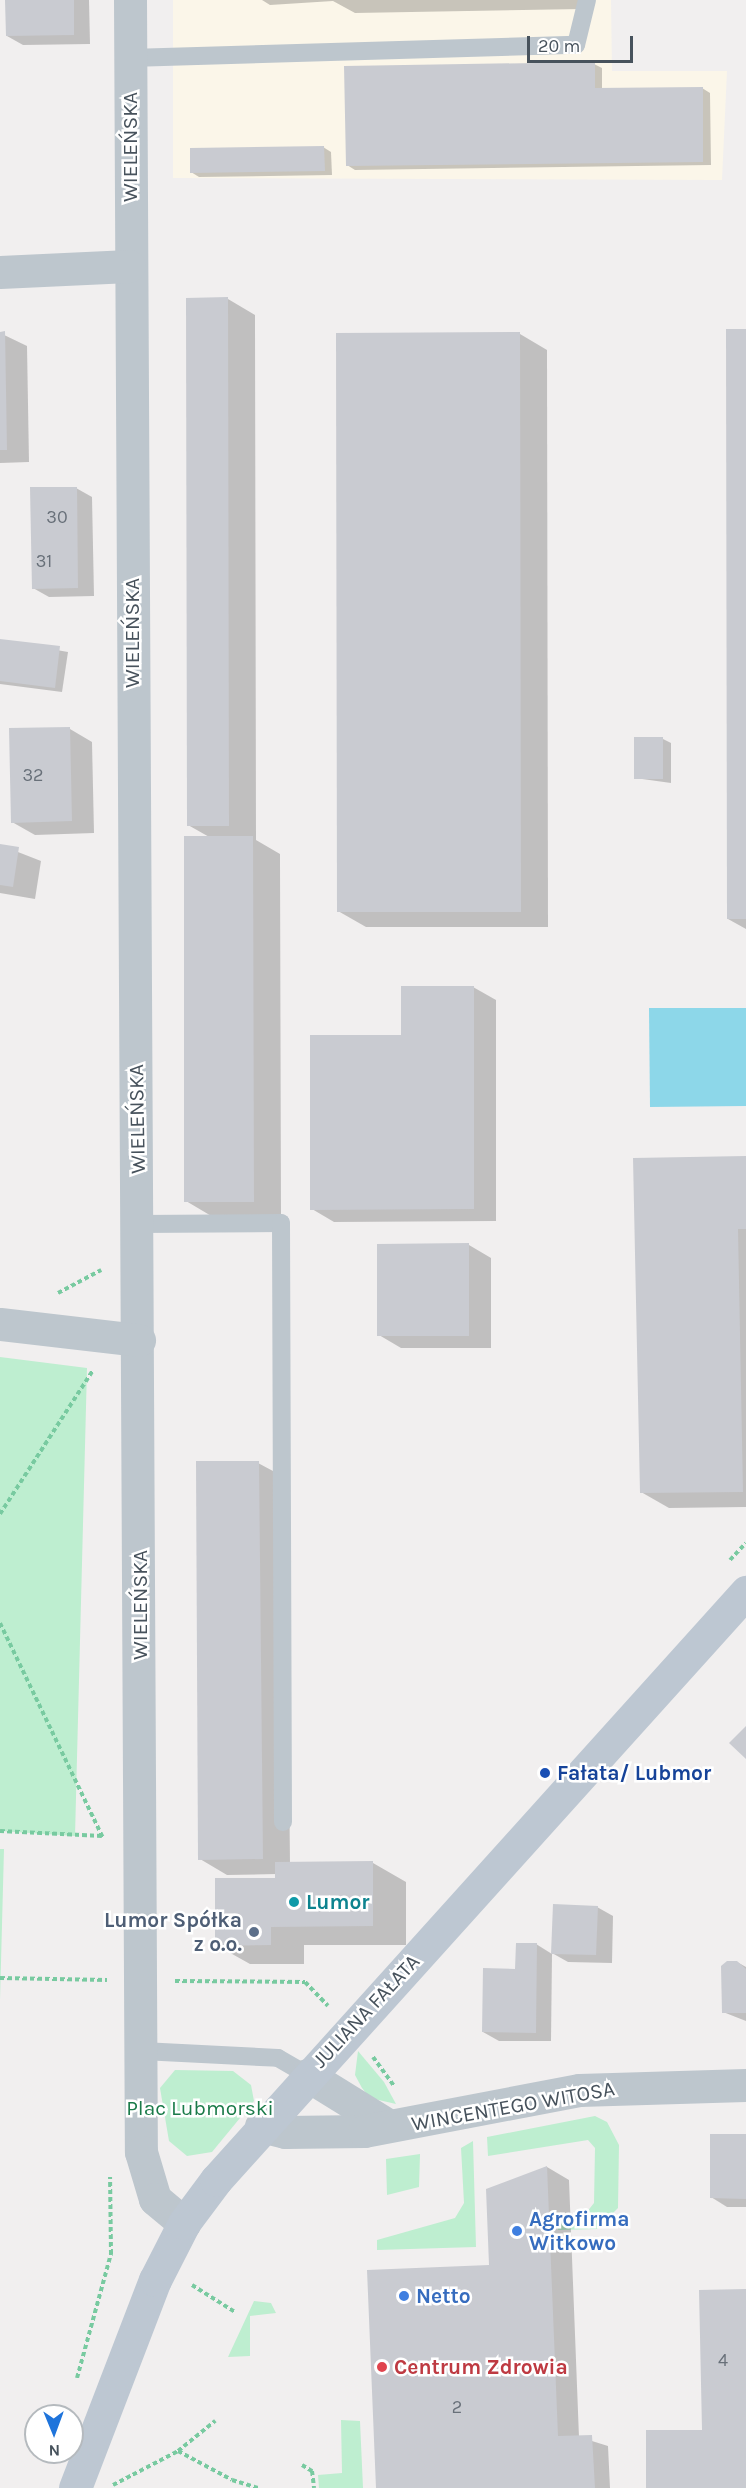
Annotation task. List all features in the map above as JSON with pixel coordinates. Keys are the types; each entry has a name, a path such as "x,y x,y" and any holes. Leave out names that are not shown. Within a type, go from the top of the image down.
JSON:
{"main road":[{"name":"JULIANA FAŁATA","path":"89,2485 132,2331 184,2223 261,2126 352,2029 746,1592"}],"street":[{"name":"WIELEŃSKA","path":"130,0 129,266 139,1340 141,2152 156,2199 184,2223"},
{"path":"0,272 129,266"},
{"path":"0,1324 139,1340"},
{"name":"WINCENTEGO WITOSA","path":"307,2075 403,2124"},
{"name":"WINCENTEGO WITOSA","path":"261,2126 308,2132 403,2124 579,2090 746,2085"}],"lane":[{"path":"130,58 576,45 587,0"},
{"path":"138,1236 281,1223 283,1822"},
{"path":"141,2051 278,2058 307,2075"}],"path":[{"path":"52,1293 138,1236"},
{"path":"87,1368 99,1374"},
{"path":"0,1514 94,1370"},
{"path":"0,1623 105,1843"},
{"path":"108,1826 108,1850"},
{"path":"0,1831 102,1836"},
{"path":"0,1978 305,1982 352,2029 403,2124"},
{"path":"183,2294 193,2275"},
{"path":"189,2284 235,2312"},
{"path":"89,2485 117,2486 178,2451 215,2421"},
{"path":"178,2451 231,2480 259,2488"},
{"path":"302,2465 312,2471 314,2488"}],"shaded area":[{"path":"173,0 611,0 612,71 727,71 722,180 173,178"}],"green space":[{"path":"0,1357 87,1368 75,1836 0,1831"},
{"path":"0,1849 4,1849 0,2000"},
{"path":"358,2051 384,2082 396,2104 370,2098 362,2088 355,2075"},
{"name":"Plac Lubmorski","path":"175,2070 233,2071 251,2085 254,2101 212,2152 187,2156 169,2141 160,2088"},
{"path":"595,2116 607,2122 619,2145 618,2208 597,2229 558,2230 558,2219 586,2213 594,2203 595,2148 588,2140 488,2156 487,2137"},
{"path":"473,2141 476,2247 377,2250 377,2240 455,2218 464,2203 461,2148"},
{"path":"420,2154 419,2187 387,2195 386,2159"},
{"path":"254,2301 271,2303 276,2313 250,2316 250,2356 228,2357"},
{"path":"341,2420 360,2421 363,2488 319,2488 318,2475 342,2473"}],"water":[{"path":"649,1008 746,1008 746,1106 650,1107"}],"building":[{"path":"5,0 74,0 74,35 6,36"},
{"path":"595,62 595,88 703,87 703,162 346,166 344,66"},
{"path":"324,146 325,171 190,173 190,148"},
{"path":"228,297 229,826 187,826 186,298"},
{"path":"726,329 746,329 746,919 727,919"},
{"path":"5,331 7,450 0,450 0,332"},
{"path":"520,332 521,912 337,912 336,333"},
{"path":"30,487 77,487 78,588 32,589"},
{"path":"0,639 60,646 55,688 0,681"},
{"path":"70,727 72,821 11,823 9,728"},
{"path":"634,737 663,737 663,779 634,779"},
{"path":"184,836 253,836 254,1202 184,1202"},
{"path":"0,844 19,847 13,887 0,885"},
{"path":"401,986 474,986 474,1209 310,1210 310,1035 401,1035"},
{"path":"746,1156 746,1229 738,1229 743,1492 640,1493 633,1158"},
{"path":"469,1243 469,1336 377,1336 377,1244"},
{"path":"196,1461 259,1461 263,1859 198,1860"},
{"path":"746,1726 746,1759 729,1743"},
{"name":"Lumor","path":"373,1861 373,1926 271,1927 271,1945 215,1946 215,1878 275,1878 275,1862"},
{"path":"553,1904 598,1906 596,1955 551,1954"},
{"path":"516,1943 537,1943 536,2033 482,2032 483,1968 515,1969"},
{"path":"727,1961 737,1961 746,1969 746,2013 722,2013 721,1966"},
{"path":"710,2134 746,2134 746,2199 710,2198"},
{"path":"547,2166 558,2436 592,2435 595,2488 376,2488 367,2270 489,2265 486,2189"},
{"path":"746,2289 746,2488 646,2488 646,2430 702,2430 699,2290"}],"place":[{"name":"Fałata/ Lubmor","path":"545,1773"},
{"name":"Lumor","path":"294,1902"},
{"name":"Lumor Spółka z o.o.","path":"254,1932"},
{"name":"Agrofirma Witkowo","path":"517,2231"},
{"name":"Netto","path":"404,2296"},
{"name":"Centrum Zdrowia","path":"382,2367"}]}
